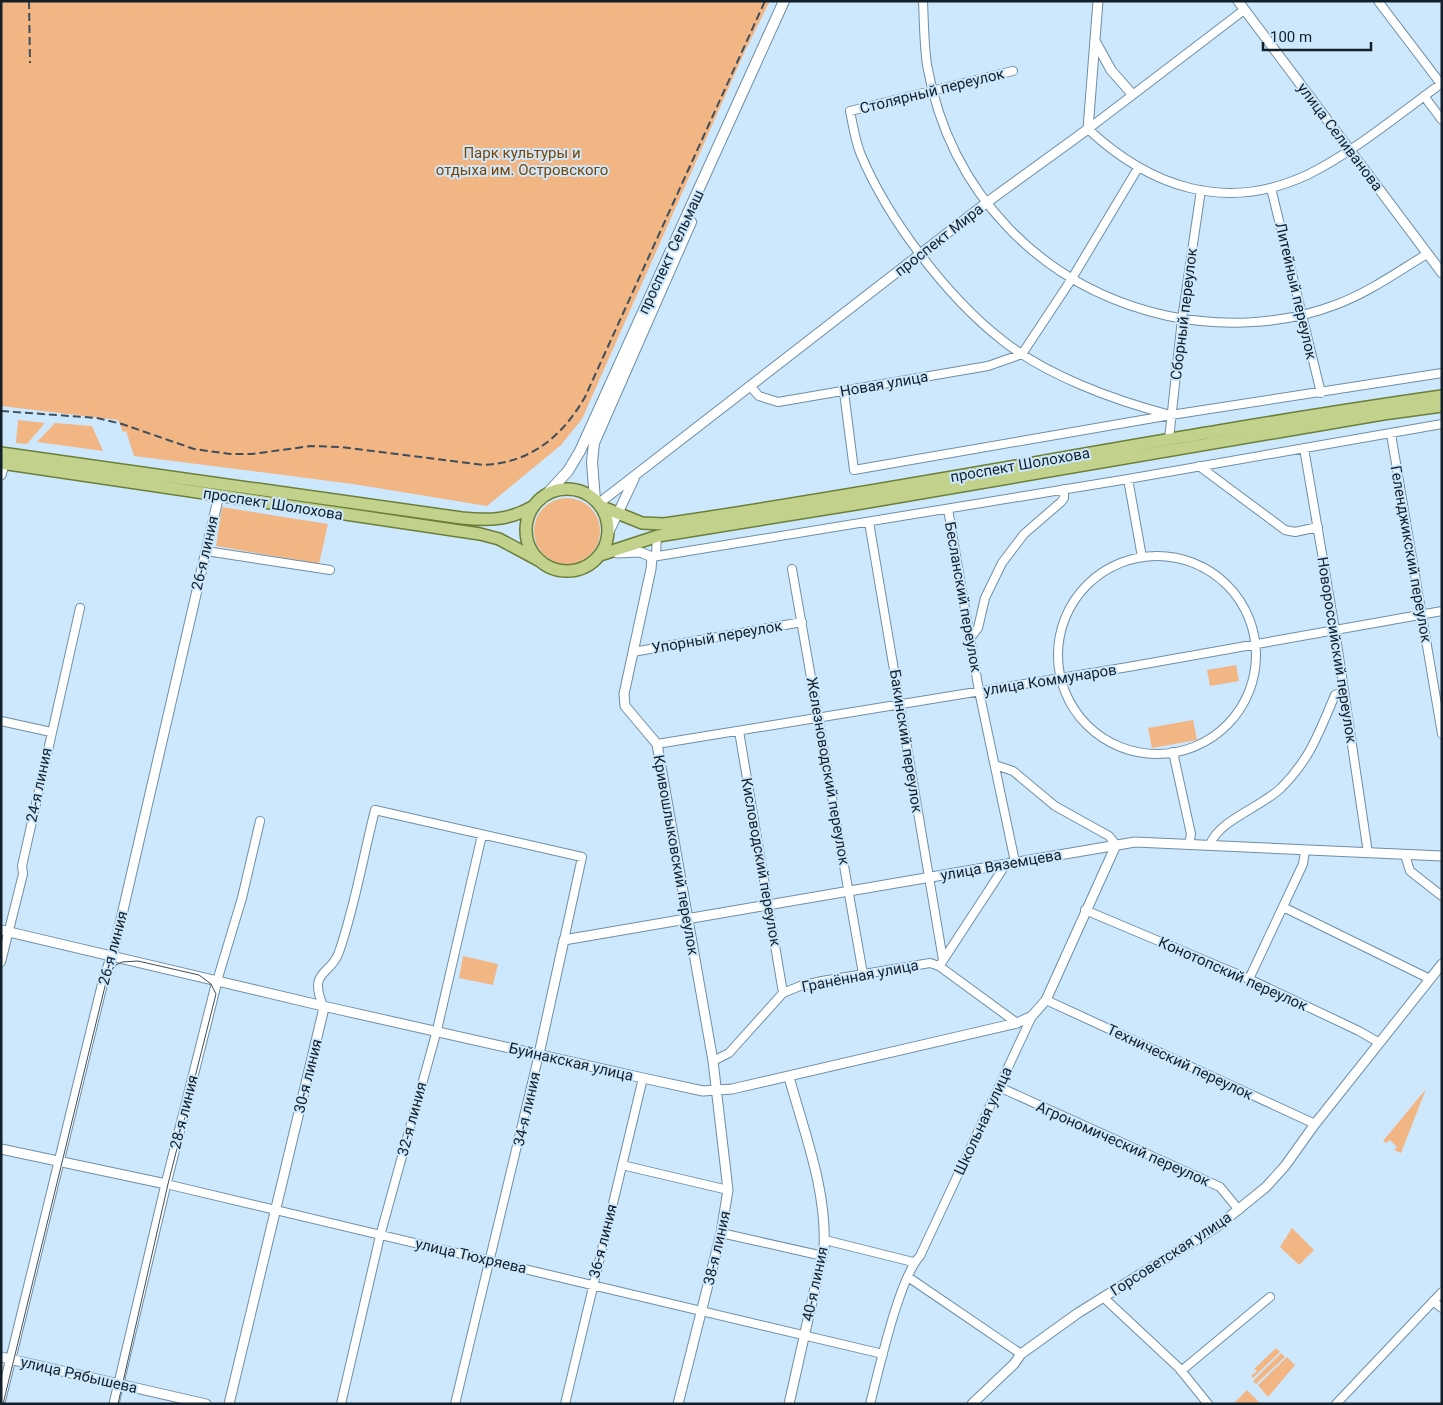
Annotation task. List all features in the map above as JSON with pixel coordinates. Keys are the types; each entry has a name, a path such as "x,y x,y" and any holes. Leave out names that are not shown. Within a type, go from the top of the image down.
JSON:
{"main road":[{"name":"проспект Сельмаш","path":"546,495 568,471 580,451 784,1"},
{"name":"проспект Сельмаш","path":"597,504 592,451 597,434 791,1"},
{"name":"проспект Шолохова","path":"597,504 616,514 642,523 664,524 870,491 1326,412 1442,396"},
{"name":"проспект Шолохова","path":"605,552 657,536 862,504 1374,415 1442,406"},
{"name":"проспект Шолохова","path":"2,464 480,534 499,539 540,561"},
{"name":"проспект Шолохова","path":"2,464 469,519 504,519 514,517 534,506"},
{"path":"560,490 582,492 597,504 605,516 608,534 605,552 585,567 569,571 551,568 540,561 530,547 526,533 528,516 534,506 546,495 560,490"}],"street":[{"path":"923,1 924,40 932,90 954,149 986,203 1023,244 1071,280 1130,306 1182,319 1213,323 1241,323 1302,314 1335,305 1374,286 1427,254"},
{"path":"1098,1 1094,74 1088,129 1108,147 1138,168 1172,183 1201,190 1229,192 1271,188 1308,175 1349,150 1441,83 1378,1"},
{"name":"улица Селиванова","path":"1238,1 1442,273"},
{"name":"проспект Мира","path":"597,504 637,475 986,203 1088,129 1244,10"},
{"path":"1095,41 1111,70 1132,94"},
{"path":"1094,74 1103,70 1111,70"},
{"name":"Столярный переулок","path":"921,254 887,205 872,178 860,153 850,111 1014,71"},
{"path":"1424,96 1442,120"},
{"path":"1022,354 1071,280 1138,168"},
{"name":"Литейный переулок","path":"1271,188 1321,393"},
{"name":"Сборный переулок","path":"1169,439 1182,319 1201,190"},
{"path":"921,254 972,313 1002,340 1022,354 1101,392 1138,406 1171,415"},
{"name":"Новая улица","path":"750,386 759,396 768,401 778,402 988,366 1022,354"},
{"path":"844,392 854,470 1171,415 1442,373"},
{"path":"605,552 640,552 654,556 1128,479 1442,424"},
{"name":"Геленджикский переулок","path":"1391,434 1442,734"},
{"name":"Новороссийский переулок","path":"1304,448 1336,630 1368,853"},
{"path":"1199,466 1285,530 1295,532 1318,527"},
{"name":"проспект Мира","path":"608,534 616,514 637,475"},
{"path":"1128,479 1142,557"},
{"path":"971,637 978,628 985,598 1002,563 1024,534 1061,502 1064,498 1064,489"},
{"name":"26-я линия","path":"1,1399 110,956 115,946 219,495"},
{"name":"Бесланский переулок","path":"948,509 1011,863"},
{"name":"Бакинский переулок","path":"869,522 941,963"},
{"path":"654,556 657,536"},
{"path":"206,551 330,570"},
{"name":"Кривошлыковский переулок","path":"654,556 624,694 625,706 658,744 687,920 713,1061 716,1090"},
{"path":"1142,557 1180,558 1202,567 1217,576 1232,590 1244,608 1251,625 1255,645 1256,662 1253,678 1242,705 1227,725 1209,739 1189,748 1173,752 1141,752 1121,747 1103,738 1088,726 1076,712 1065,692 1058,662 1059,638 1070,606 1094,578 1111,566 1142,557"},
{"name":"Железноводский переулок","path":"792,569 863,974"},
{"name":"24-я линия","path":"1,962 5,931 80,608"},
{"name":"улица Коммунаров","path":"658,744 1255,645 1442,611"},
{"name":"Упорный переулок","path":"633,652 802,622"},
{"path":"1210,844 1221,827 1262,804 1295,774 1320,734 1335,695 1344,691"},
{"path":"1,721 51,732"},
{"name":"Кисловодский переулок","path":"738,731 783,993"},
{"path":"1173,752 1190,834 1189,844"},
{"path":"995,765 1013,771 1055,806 1109,836 1116,845"},
{"name":"30-я линия","path":"229,1404 321,1021 323,1006 318,995 319,981 339,955 375,810 482,835"},
{"name":"28-я линия","path":"114,1404 166,1184 218,981 242,898 260,821"},
{"name":"34-я линия","path":"455,1404 539,1054 582,857 482,835"},
{"name":"32-я линия","path":"341,1404 380,1236 437,1030 482,835"},
{"name":"улица Вяземцева","path":"564,940 1135,842 1442,856"},
{"name":"Школьная улица","path":"870,1404 883,1354 913,1262 920,1256 1032,1016 1046,1000 1116,845"},
{"path":"1249,979 1303,864 1305,851"},
{"path":"1405,855 1410,871 1442,896"},
{"path":"941,963 1011,863"},
{"path":"1283,907 1430,979"},
{"name":"Конотопский переулок","path":"1085,910 1249,979 1359,1030 1378,1042"},
{"name":"Буйнакская улица","path":"5,931 323,1006 703,1091 789,1077 1017,1023 1032,1016"},
{"name":"Гранённая улица","path":"713,1061 730,1052 783,993 800,986 930,963 941,963 1017,1023"},
{"name":"Горсоветская улица","path":"972,1404 1014,1364 1021,1354 1103,1297 1218,1226 1239,1210 1285,1166 1378,1042 1442,964"},
{"name":"Технический переулок","path":"1046,1000 1315,1124"},
{"name":"40-я линия","path":"788,1404 825,1240 823,1206 789,1077"},
{"name":"36-я линия","path":"565,1404 592,1284 643,1078"},
{"name":"Агрономический переулок","path":"998,1087 1220,1187 1239,1210"},
{"name":"38-я линия","path":"678,1404 721,1233 728,1190 716,1090"},
{"name":"улица Тюхряева","path":"1,1149 275,1209 380,1236 592,1284 883,1354"},
{"path":"622,1165 728,1190"},
{"path":"721,1233 822,1256"},
{"path":"825,1240 913,1262"},
{"path":"908,1277 1021,1354"},
{"path":"1336,1404 1442,1292"},
{"path":"1103,1297 1181,1371 1208,1404"},
{"path":"1181,1371 1270,1297"},
{"path":"1433,1301 1442,1308"},
{"name":"улица Рябышева","path":"1,1357 206,1404"}],"green space":[{"name":"Парк культуры и отдыха им. Островского","path":"1,1 770,1 745,51 582,419 561,445 487,506 353,484 134,456 126,431 123,432 118,420 1,406"},
{"path":"18,420 45,423 27,444 16,443"},
{"path":"55,423 92,426 103,451 37,442"},
{"path":"573,498 591,507 598,518 600,531 598,544 591,555 580,562 561,564 543,555 536,544 534,525 543,507 554,500"},
{"path":"222,507 328,524 319,564 216,546"},
{"path":"1236,665 1239,681 1210,686 1207,670"},
{"path":"1193,720 1197,740 1152,748 1148,728"},
{"path":"463,956 498,964 493,985 459,978"},
{"path":"1426,1089 1401,1153 1394,1150 1397,1147 1390,1140 1386,1143 1383,1141"},
{"path":"1292,1228 1314,1250 1299,1265 1280,1247"},
{"path":"1276,1348 1280,1352 1253,1378 1251,1376 1257,1371 1254,1369"},
{"path":"1281,1353 1285,1357 1256,1384 1253,1381"},
{"path":"1287,1357 1295,1365 1268,1397 1258,1385"},
{"path":"1247,1390 1260,1403 1233,1404"}],"tram line":[{"path":"3,1404 108,974 116,965 122,962 138,961 199,975 211,984 216,994 168,1184 118,1404"}],"railway":[{"path":"29,1 30,63"},
{"path":"1,411 97,418 122,424 194,449 230,454 252,454 311,446 340,447 483,465 516,459 530,453 555,436 585,397 765,1"}]}
